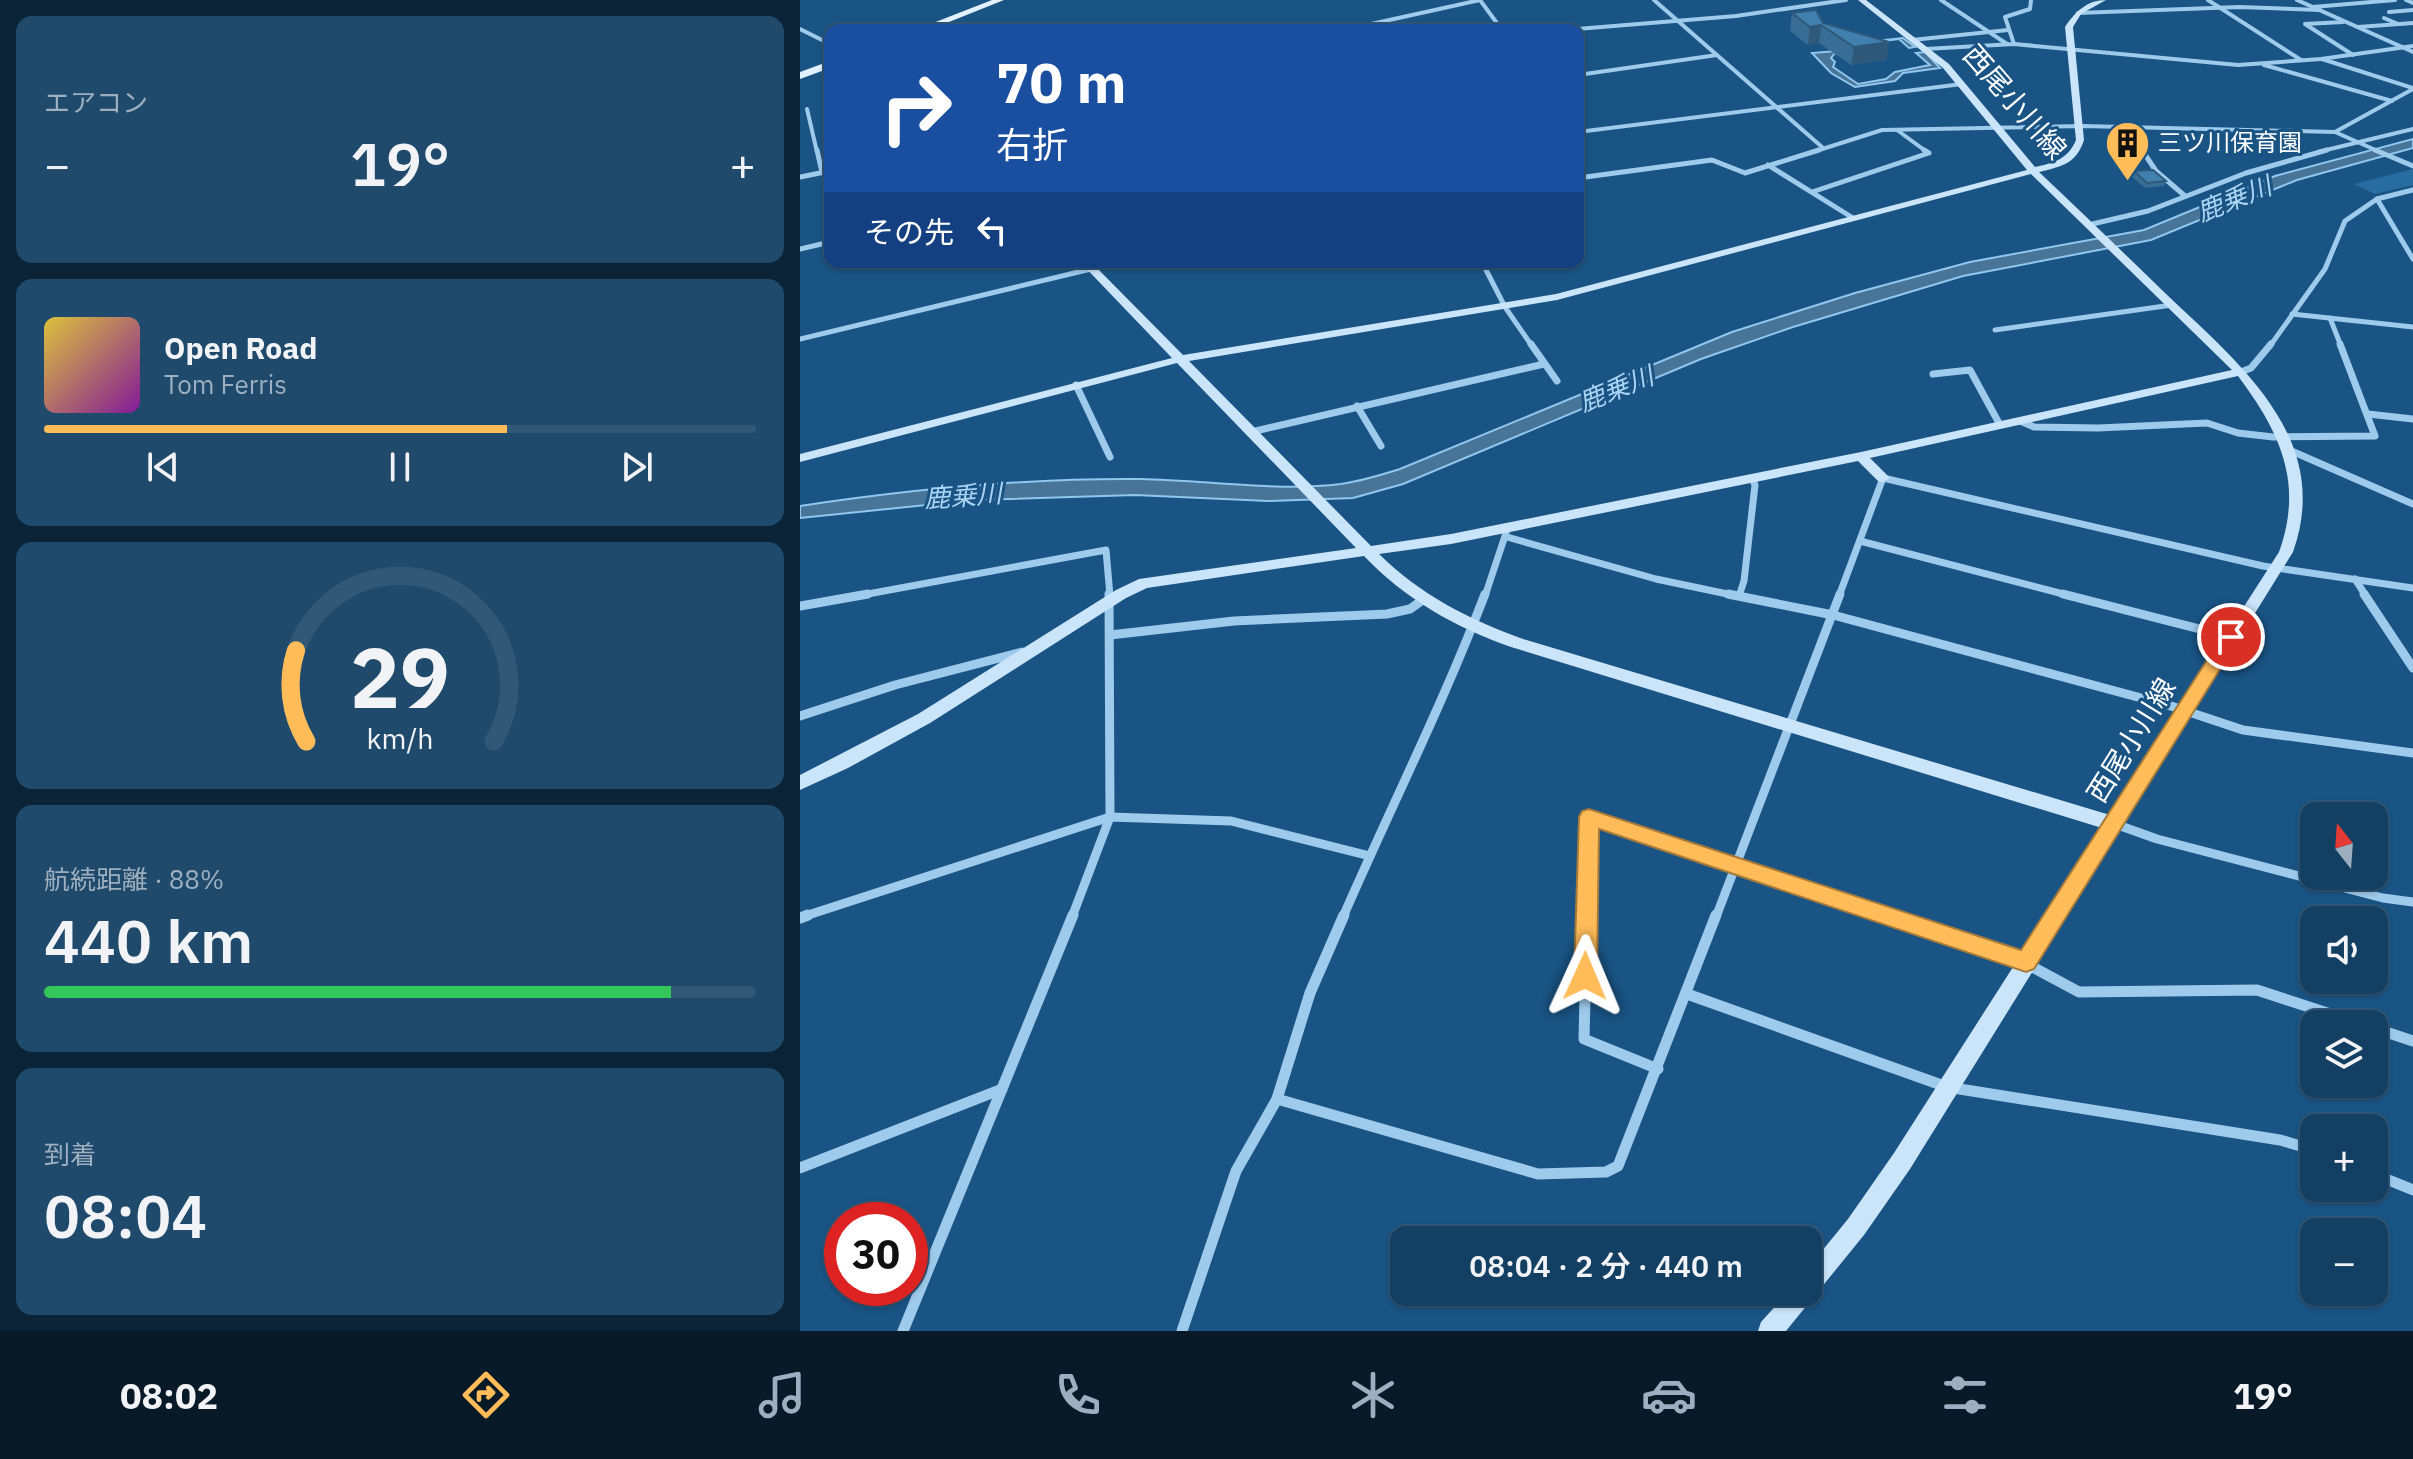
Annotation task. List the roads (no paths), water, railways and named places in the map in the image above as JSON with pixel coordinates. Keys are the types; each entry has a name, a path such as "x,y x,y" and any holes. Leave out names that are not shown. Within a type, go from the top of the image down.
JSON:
{"main road":[{"path":"936,24 1000,0"},
{"path":"800,76 824,66"}],"street":[{"path":"1371,24 1480,0 1498,24"},
{"path":"1654,0 1822,147"},
{"path":"1584,28 1736,16 1846,0"},
{"name":"西尾小川線","path":"1822,1270 1856,1227 2115,824 2286,552 2298,523 2297,481 2284,443 2260,397 2241,372 2033,171 1962,84 1925,49 1862,0"},
{"path":"1941,0 2011,44"},
{"path":"2011,44 2007,14 2030,9 2031,0"},
{"path":"800,458 1180,359 1505,307 1585,290 2059,164 2075,154 2080,140 2076,126 2068,30 2078,13 2102,0"},
{"path":"2208,0 2246,28 2302,60"},
{"path":"2297,0 2413,52"},
{"path":"2312,7 2395,0"},
{"path":"2406,0 2413,3"},
{"path":"2078,13 2220,8 2320,10"},
{"path":"2389,12 2413,10"},
{"path":"2384,18 2399,24"},
{"path":"2344,21 2305,24 2353,55"},
{"path":"2357,27 2413,23"},
{"path":"800,29 824,41"},
{"path":"1912,40 2008,30"},
{"path":"1925,49 2011,44 2229,65 2321,59 2413,46"},
{"path":"1584,74 1717,55"},
{"path":"2321,59 2413,89"},
{"path":"2259,64 2392,101"},
{"path":"1584,131 1962,84"},
{"path":"2335,132 2413,89"},
{"path":"2405,94 2413,96"},
{"path":"800,177 822,172 807,109"},
{"path":"1584,177 1709,161 1742,173 1879,130 1997,127 2335,132 2413,165"},
{"path":"2127,127 2156,171 2185,196"},
{"path":"1812,192 1929,153 1896,129"},
{"path":"2090,227 2115,222 2248,172 2413,129"},
{"path":"1768,165 1853,218"},
{"path":"800,783 880,745 1110,601 1132,588 1158,579 1505,532 2241,372 2251,368 2261,358 2325,269 2345,221 2377,199 2413,190"},
{"path":"2377,199 2413,259"},
{"path":"800,249 824,243"},
{"path":"800,339 1076,268"},
{"path":"1091,268 1368,552 1424,599 1472,627 1567,659 2157,839 2383,898 2413,902"},
{"path":"1485,268 1505,307 1557,381"},
{"path":"1995,330 2172,305"},
{"path":"2292,314 2413,327"},
{"path":"2284,443 2375,436 2330,318"},
{"path":"1251,432 1544,364"},
{"path":"1933,374 1970,370 2000,425"},
{"path":"1076,385 1110,457"},
{"path":"1357,406 1381,446"},
{"path":"2368,414 2413,419"},
{"path":"2020,421 2034,427 2098,428 2207,423 2284,443 2413,504"},
{"path":"1861,456 1883,478 2275,568 2413,588"},
{"path":"1739,596 1744,581 1755,485 1752,478"},
{"path":"1277,1099 1538,1174 1606,1172 1618,1166 1624,1158 1791,725 1883,478"},
{"path":"1505,532 1602,566 1833,615 2185,711 2243,730 2413,753"},
{"path":"1182,1331 1236,1171 1277,1099 1310,993 1404,778 1449,688 1505,532"},
{"path":"1860,541 2231,637"},
{"path":"800,606 1106,550 1110,601 1110,817 1107,831 903,1331"},
{"path":"2355,579 2413,668"},
{"path":"1110,635 1234,621 1387,614 1410,609 1424,599"},
{"path":"800,716 895,685 1034,650"},
{"path":"800,918 1110,817 1231,821 1370,856"},
{"path":"1658,1069 1584,1039 1589,817 2026,962 2066,988 2079,992 2257,990 2318,1010"},
{"path":"1687,994 1947,1087 2280,1140 2300,1146"},
{"path":"2388,1033 2413,1041"},
{"path":"800,1168 1002,1089"},
{"path":"2388,1180 2413,1190"},
{"path":"1770,1331 1792,1306"}],"water":[{"path":"1861,35 1875,41 1903,38 1915,47 1909,48 1899,39 1852,45 1836,52 1831,58 1835,62 1833,67 1858,84 1930,65 1916,53 1925,52 1940,68 1903,73 1895,81 1855,87 1831,73 1812,53 1836,51"},
{"name":"鹿乗川","path":"2413,139 2413,148 2297,180 2151,240 1963,276 1793,327 1701,359 1403,484 1353,498 1268,501 1135,495 975,500 800,518 800,506 884,494 1012,483 1140,479 1291,487 1363,480 1400,469 1732,332 1855,293 1970,262 2144,230 2275,176"}],"place":[{"name":"三ツ川保育園","path":"2127,182"}]}
